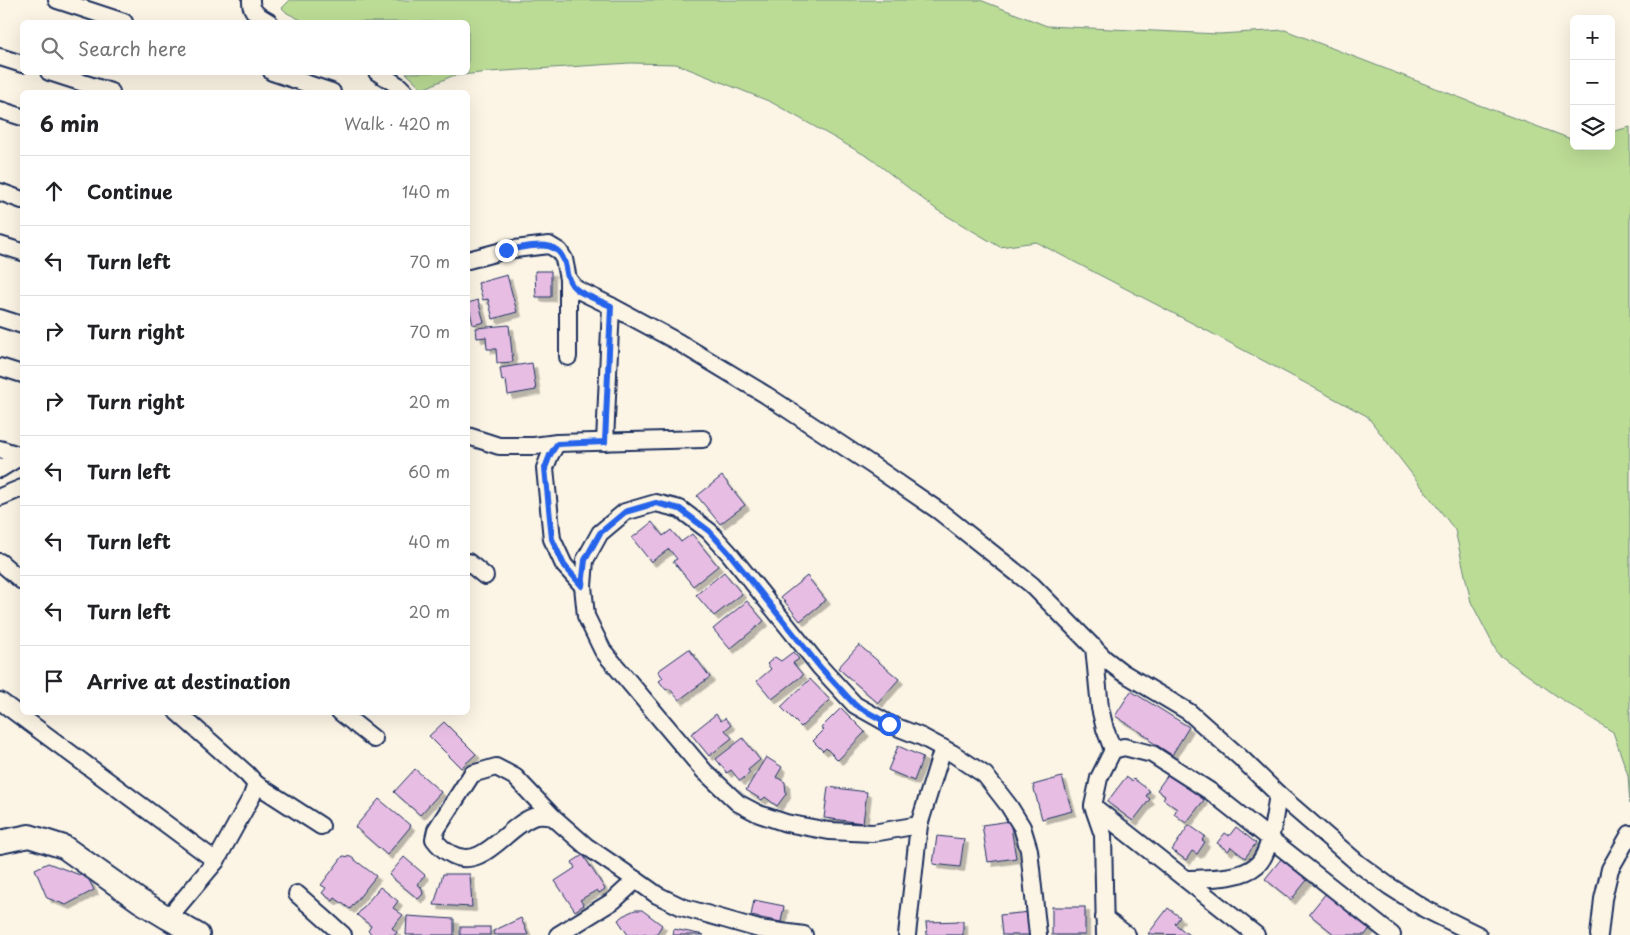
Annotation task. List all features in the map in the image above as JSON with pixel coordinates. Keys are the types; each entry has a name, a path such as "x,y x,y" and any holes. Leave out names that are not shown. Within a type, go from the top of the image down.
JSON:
{"main road":[{"path":"0,841 30,836 64,847 168,918 198,935"}],"street":[{"path":"56,0 118,20"},
{"path":"251,0 254,12 266,20"},
{"path":"0,57 20,63"},
{"path":"58,75 105,90"},
{"path":"281,75 326,90"},
{"path":"382,75 403,90"},
{"path":"0,110 20,116"},
{"path":"0,192 20,199"},
{"path":"0,245 20,251"},
{"path":"470,259 506,250 549,245 559,250 564,259 568,279 568,357"},
{"path":"568,279 576,289 678,342 766,395 939,511 1032,585 1122,672 1189,712 1278,794 1359,864 1389,886 1425,908 1478,935"},
{"path":"605,442 611,306"},
{"path":"0,318 20,324"},
{"path":"0,367 20,373"},
{"path":"470,437 499,446 704,439"},
{"path":"557,444 545,468 552,539 564,565 582,586"},
{"path":"0,449 20,455"},
{"path":"0,469 20,457"},
{"path":"0,497 20,489"},
{"path":"919,825 873,833 828,831 786,823 759,814 738,803 704,771 603,651 586,616 582,586 585,560 600,533 625,512 656,503 680,509 709,531 729,553 820,667 855,705 889,724 944,748 985,775 1009,806 1022,827 1029,850 1038,935"},
{"path":"0,562 20,579"},
{"path":"470,564 485,576"},
{"path":"1094,647 1100,708 1105,729 1114,750"},
{"path":"0,701 216,861"},
{"path":"180,715 248,774 256,784 321,826"},
{"path":"344,715 374,739"},
{"path":"1105,935 1103,835 1094,806 1099,778 1114,750 1124,747 1152,754 1211,792 1392,935"},
{"path":"907,935 919,825 944,748"},
{"path":"552,816 534,816 480,856 460,859 440,848 434,839 436,830 472,774 496,767 515,777 552,816 586,846 657,894 682,907 759,929 804,935"},
{"path":"168,918 216,861 252,796 256,784"},
{"path":"1186,879 1223,878 1248,871 1259,864 1270,838 1278,794"},
{"path":"1094,806 1256,935"},
{"path":"1599,935 1603,899 1610,870 1630,834"},
{"path":"558,935 613,901 636,880"},
{"path":"296,894 342,935"},
{"path":"1104,918 1127,935"}],"green space":[{"path":"290,0 980,0 1047,26 1219,34 1285,30 1570,139 1570,150 1615,150 1615,131 1630,127 1630,804 1628,775 1613,732 1561,699 1498,654 1471,602 1455,530 1367,416 1036,242 1000,247 937,210 870,158 771,102 676,64 630,63 470,74 470,20 301,20 287,13 282,8"},
{"path":"408,75 461,75 452,76 423,89"}],"building":[{"path":"535,271 551,271 551,297 536,297"},
{"path":"507,275 517,312 493,319 488,299 483,300 478,283"},
{"path":"478,300 484,322 473,325 470,302"},
{"path":"509,325 513,362 497,363 496,349 487,349 486,337 477,338 476,328"},
{"path":"532,363 536,390 508,395 506,380 502,381 500,368"},
{"path":"722,476 745,505 720,524 697,496"},
{"path":"652,522 663,536 671,530 681,542 692,534 718,566 693,586 673,561 677,559 669,549 651,562 632,538"},
{"path":"724,572 742,594 714,616 696,595"},
{"path":"807,576 826,600 800,621 781,597"},
{"path":"747,601 764,621 730,649 713,629"},
{"path":"859,645 899,679 878,703 838,668"},
{"path":"689,649 710,677 679,700 669,688 666,690 659,681 663,678 658,671"},
{"path":"793,652 799,659 793,663 803,675 772,699 757,681 771,669 767,664 775,657 781,661"},
{"path":"810,679 830,700 801,727 781,707"},
{"path":"1131,691 1189,727 1172,755 1149,740 1150,738 1115,716"},
{"path":"841,708 865,732 838,760 826,748 823,751 813,741 824,730 821,728"},
{"path":"716,714 721,721 725,718 731,725 725,730 732,738 709,756 691,734"},
{"path":"444,722 476,754 461,768 429,736"},
{"path":"743,738 760,760 748,770 750,773 740,781 731,770 727,773 716,759"},
{"path":"898,746 923,757 914,781 888,770"},
{"path":"766,757 782,767 776,777 785,782 786,794 777,806 765,797 762,800 746,790"},
{"path":"415,769 441,792 420,815 394,792"},
{"path":"1169,773 1204,800 1186,823 1174,814 1177,809 1163,799 1165,796 1157,790"},
{"path":"1062,777 1072,811 1042,819 1033,785"},
{"path":"1126,777 1132,781 1134,779 1150,791 1146,796 1150,799 1133,821 1107,802"},
{"path":"828,787 867,792 863,823 824,818"},
{"path":"379,799 411,826 387,855 355,827"},
{"path":"1010,821 1016,858 988,862 982,825"},
{"path":"1189,825 1205,836 1202,840 1205,842 1197,854 1192,851 1186,860 1172,850"},
{"path":"1236,827 1256,843 1245,858 1231,847 1228,851 1217,843 1225,833 1229,836"},
{"path":"937,836 964,839 960,867 933,864"},
{"path":"583,855 605,889 599,893 597,890 580,900 584,905 575,911 555,881 575,868 572,862"},
{"path":"343,856 351,857 376,876 350,909 335,898 333,901 322,893 326,888 321,885"},
{"path":"404,857 425,875 417,884 421,887 423,894 418,899 389,875"},
{"path":"1281,859 1307,880 1291,900 1265,879"},
{"path":"48,863 88,878 94,890 66,905 47,898 35,869"},
{"path":"443,874 470,874 472,907 434,905"},
{"path":"380,887 398,901 393,908 403,915 392,928 397,932 395,935 373,935 368,931 371,926 357,915"},
{"path":"1327,892 1371,927 1365,935 1335,935 1309,914"},
{"path":"754,900 784,906 781,922 751,916"},
{"path":"1052,907 1085,907 1085,935 1052,935"},
{"path":"1168,908 1180,917 1175,924 1189,935 1148,934"},
{"path":"635,910 642,910 662,925 656,935 646,935 644,933 643,935 628,935 618,920"},
{"path":"1030,912 1032,935 1002,935 1000,915"},
{"path":"407,916 454,919 454,935 406,935"},
{"path":"521,918 528,935 495,935 493,931"},
{"path":"963,921 963,935 927,935 926,922"},
{"path":"460,927 490,927 490,935 460,935"},
{"path":"674,929 704,935 673,935"}],"route":[{"path":"506,250 549,245 559,250 564,259 568,279 576,289 611,306 605,442 557,444 545,468 552,539 564,565 582,586 585,560 600,533 625,512 656,503 680,509 709,531 740,565 820,667 855,705 889,724"}]}
